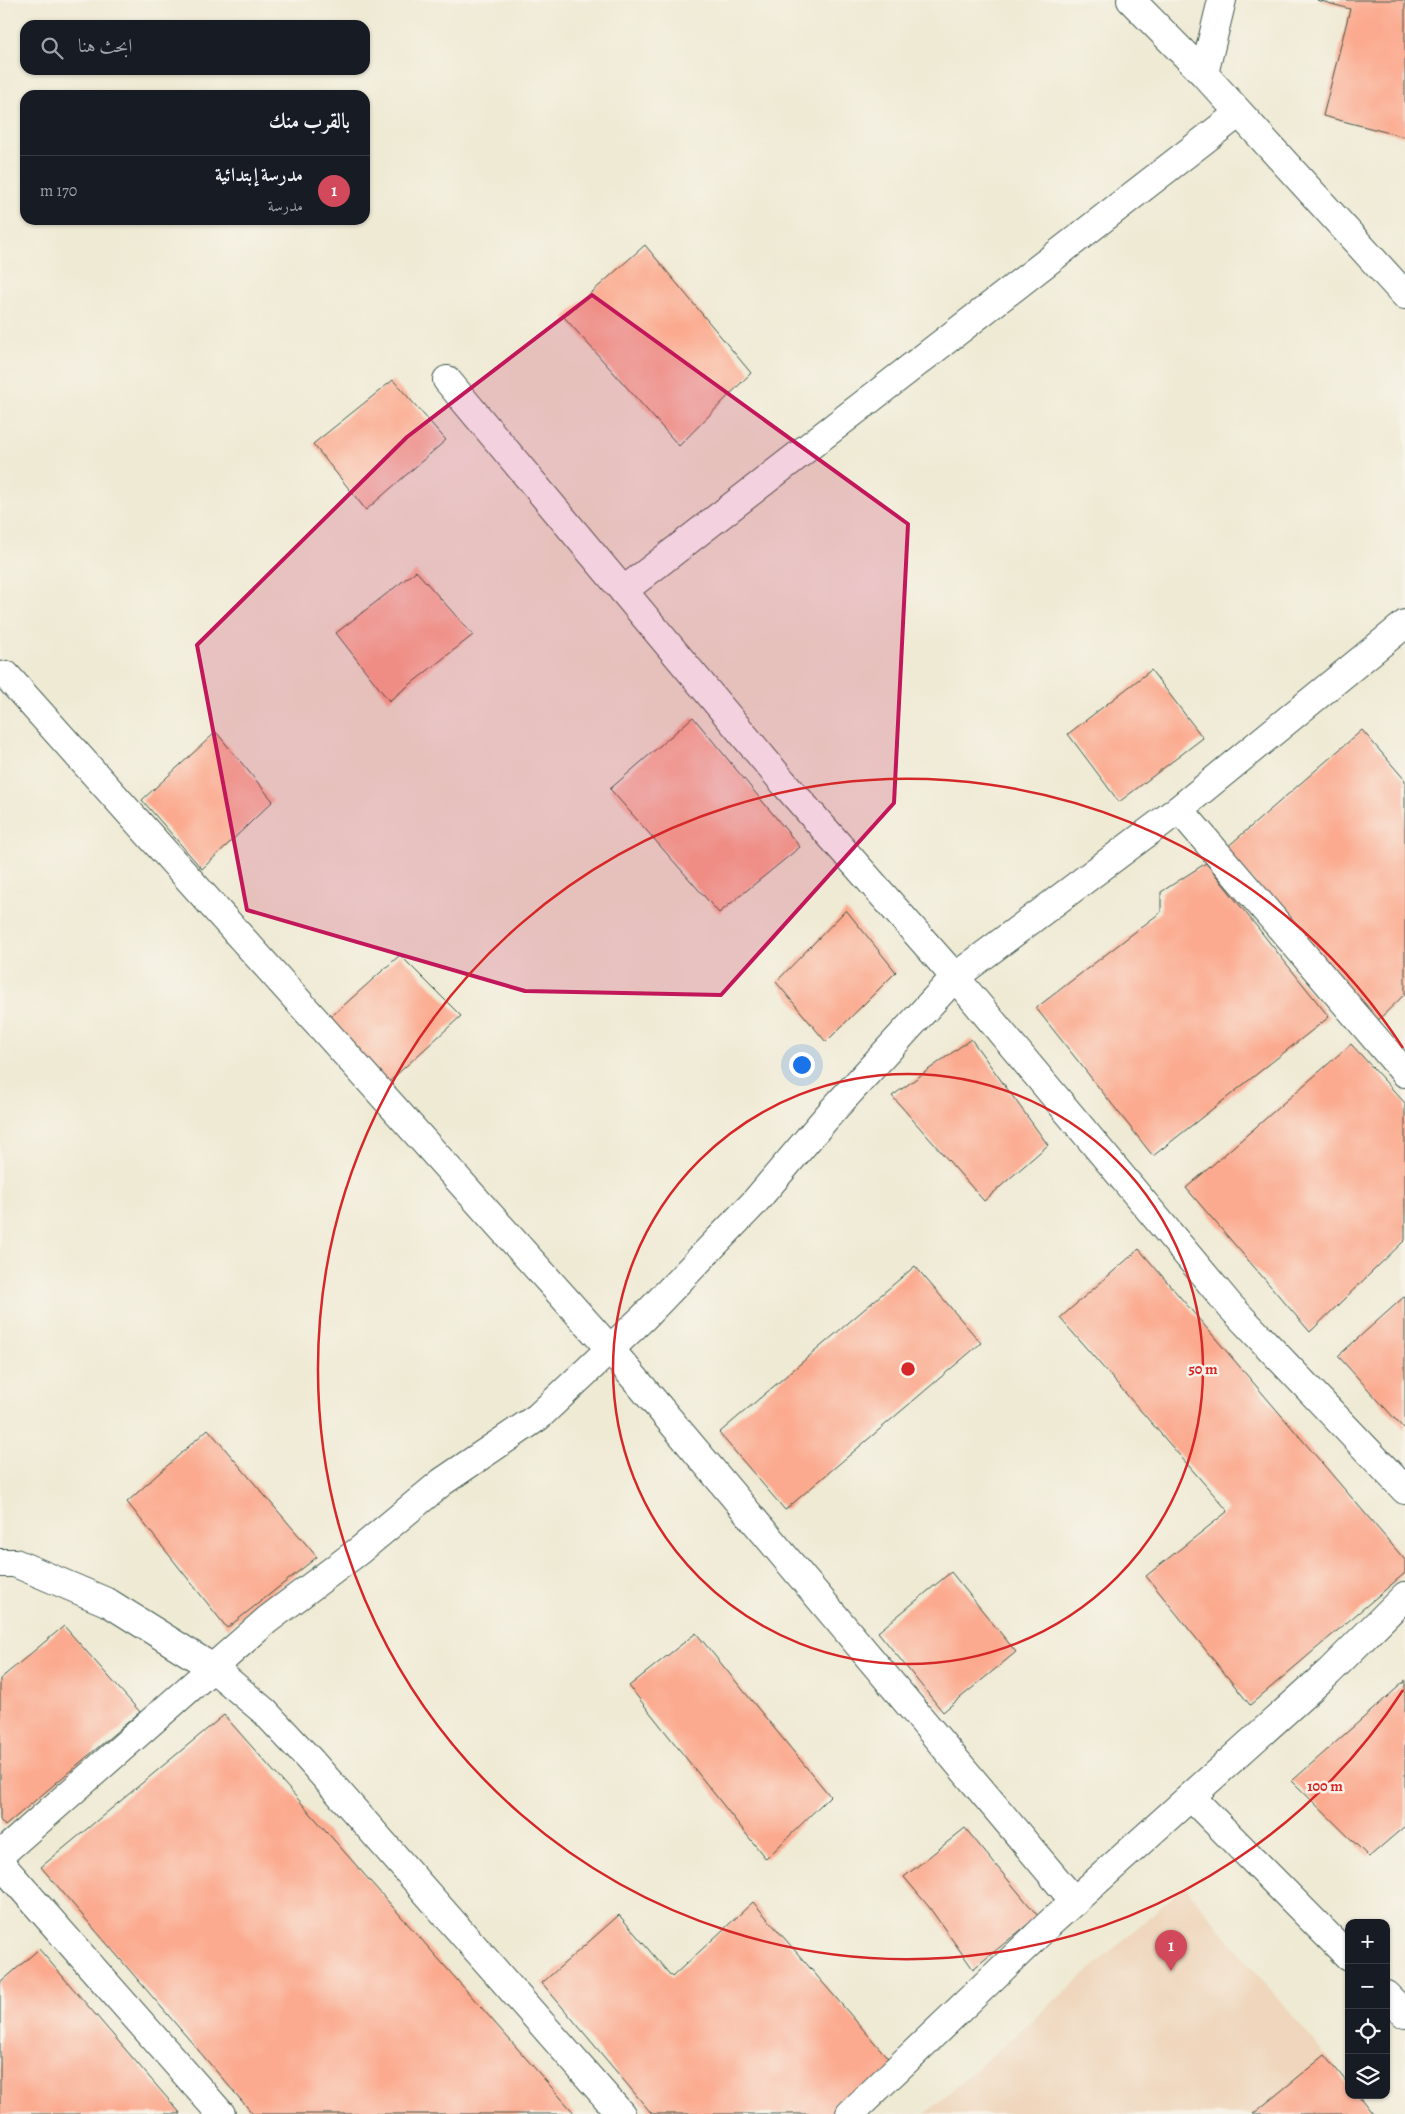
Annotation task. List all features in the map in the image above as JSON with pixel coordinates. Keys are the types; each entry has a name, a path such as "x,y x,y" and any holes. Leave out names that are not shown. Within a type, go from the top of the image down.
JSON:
{"street":[{"path":"1131,0 1204,74 1405,295"},
{"path":"1204,74 1222,0"},
{"path":"624,591 1239,112"},
{"path":"447,380 783,782 955,977 1230,1306 1405,1490"},
{"path":"0,1854 274,1615 360,1550 442,1482 538,1417 644,1317 752,1204 832,1111 955,977 1179,809 1405,624"},
{"path":"6,675 610,1349 1075,1902"},
{"path":"1179,809 1405,1073"},
{"path":"0,1563 15,1563 109,1603 213,1668 264,1712 309,1759 621,2114"},
{"path":"850,2114 1075,1902 1330,1672 1405,1596"},
{"path":"1191,1797 1345,1953"},
{"path":"0,1863 221,2114"},
{"path":"1390,1999 1405,2014"}],"highlighted area":[{"path":"592,295 908,524 894,803 721,995 525,991 247,910 197,645 407,437"}],"shaded area":[{"path":"1185,1886 1325,2055 1253,2114 925,2114"}],"building":[{"path":"1317,0 1405,0 1405,137 1323,116 1350,9"},
{"path":"645,245 751,373 679,446 564,317"},
{"path":"393,380 446,440 366,510 313,444"},
{"path":"416,571 473,635 389,701 336,633"},
{"path":"1151,670 1203,738 1119,802 1068,734"},
{"path":"693,717 800,847 719,913 610,789"},
{"path":"1362,730 1405,780 1405,994 1375,1023 1225,849"},
{"path":"216,732 273,801 202,869 142,800"},
{"path":"1206,863 1329,1017 1153,1156 1036,1008 1161,912 1161,892"},
{"path":"846,910 896,972 826,1042 776,982"},
{"path":"400,955 461,1016 382,1088 324,1023"},
{"path":"971,1039 1048,1145 984,1201 892,1096"},
{"path":"1351,1044 1405,1103 1405,1240 1310,1332 1186,1188"},
{"path":"1139,1249 1405,1560 1405,1573 1250,1705 1146,1576 1228,1511 1060,1318"},
{"path":"915,1266 981,1343 785,1510 719,1433"},
{"path":"1405,1296 1405,1430 1338,1356"},
{"path":"208,1429 317,1557 227,1628 127,1502"},
{"path":"951,1572 1016,1652 943,1712 878,1632"},
{"path":"64,1626 140,1712 5,1826 0,1820 0,1679"},
{"path":"696,1633 830,1796 766,1859 629,1686"},
{"path":"1405,1681 1405,1826 1369,1857 1292,1781"},
{"path":"224,1715 575,2114 253,2114 41,1867"},
{"path":"965,1828 1038,1916 973,1969 929,1907 904,1877"},
{"path":"753,1902 894,2065 836,2114 652,2114 542,1983 619,1915 672,1977"},
{"path":"39,1949 181,2114 0,2114 0,1983"},
{"path":"1325,2055 1345,2080 1345,2099 1361,2099 1373,2114 1253,2114"}],"place":[{"name":"مدرسة إبتدائية","path":"1171,1971"}]}
